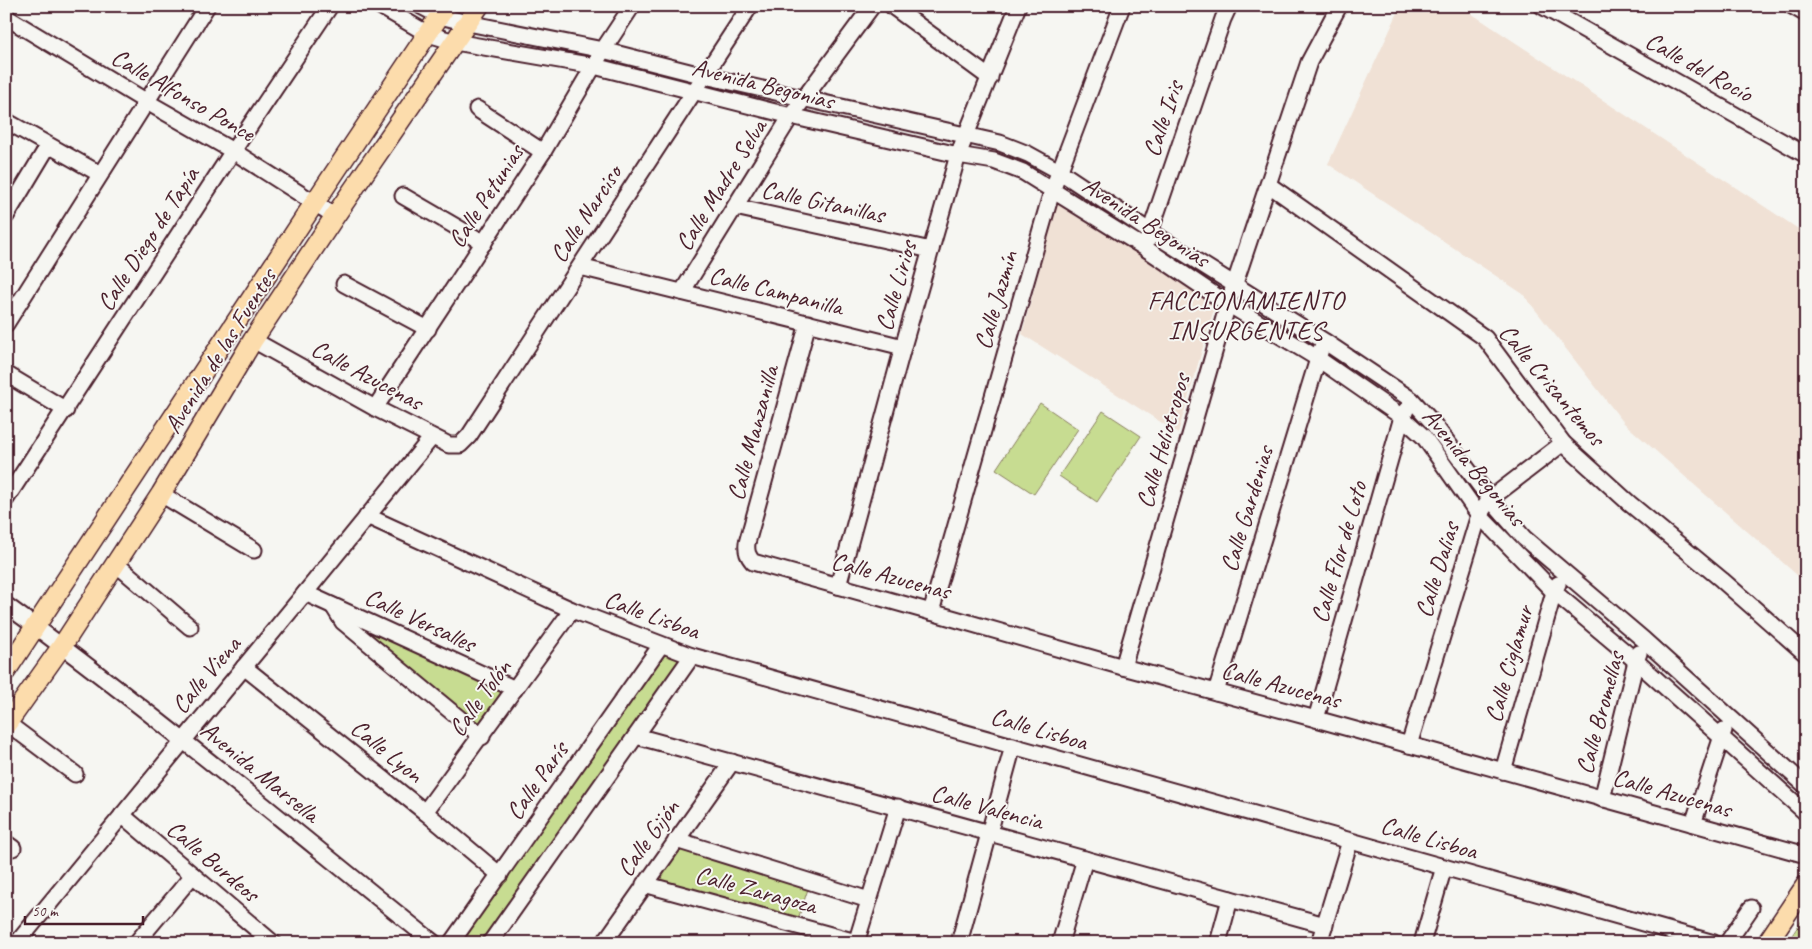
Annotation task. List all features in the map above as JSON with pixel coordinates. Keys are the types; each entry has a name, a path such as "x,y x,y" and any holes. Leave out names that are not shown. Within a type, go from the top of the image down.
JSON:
{"main road":[{"name":"Avenida de las Fuentes","path":"7,724 62,646 161,494 254,340 335,216 479,6"},
{"name":"Avenida de las Fuentes","path":"6,671 443,11"},
{"path":"1767,943 1806,885"}],"street":[{"name":"Calle Diego de Tapía","path":"8,492 66,410 233,150 330,6"},
{"name":"Avenida Begonias","path":"380,6 428,34 455,42 594,66 792,116 958,155 994,161 1023,172 1145,248 1228,304 1317,358 1402,417 1424,437 1479,515 1554,592 1636,660 1806,813"},
{"name":"Avenida Begonias","path":"421,6 443,11 468,23 603,50 803,99 1000,143 1028,154 1059,171 1324,341 1412,400 1432,422 1490,499 1524,538 1644,640 1806,786"},
{"name":"Calle Petunias","path":"375,408 543,152 603,50 632,6"},
{"name":"Calle Narciso","path":"460,445 469,436 750,6"},
{"name":"Calle Madre Selva","path":"682,292 803,99 872,6"},
{"path":"892,6 990,78"},
{"name":"Calle Lirios","path":"838,586 958,155 1018,6"},
{"name":"Calle Jazmín","path":"931,612 1052,191 1122,6"},
{"name":"Calle Iris","path":"1145,248 1219,28 1229,6"},
{"name":"Calle Heliotropos","path":"1122,667 1228,304 1309,62 1339,6"},
{"name":"Calle del Rocío","path":"1542,6 1806,155"},
{"path":"1792,6 1806,14"},
{"path":"6,324 147,102 201,8"},
{"name":"Calle Alfonso Ponce","path":"6,17 147,102 233,150 335,216"},
{"path":"477,110 543,152"},
{"path":"6,121 100,174"},
{"path":"6,216 48,146"},
{"name":"Calle Crisantemos","path":"1269,185 1485,338 1563,443 1629,503 1722,580 1806,654"},
{"path":"403,196 484,243"},
{"name":"Calle Gitanillas","path":"735,207 931,250"},
{"name":"Calle Campanilla","path":"580,266 903,347"},
{"path":"344,284 428,329"},
{"name":"Calle Manzanilla","path":"748,556 747,543 808,323"},
{"name":"Calle Azucenas","path":"254,340 375,408 432,437 449,444 460,445"},
{"name":"Calle Gardenias","path":"1216,692 1317,358 1324,341"},
{"path":"6,374 66,410"},
{"name":"Calle Flor de Loto","path":"1316,719 1402,417 1412,400"},
{"name":"Calle Viena","path":"16,943 432,437"},
{"name":"Calle Dalias","path":"1409,745 1479,515 1490,499 1563,443"},
{"path":"161,494 254,550"},
{"name":"Calle Lisboa","path":"367,516 572,610 692,656 1714,943"},
{"name":"Calle Azucenas","path":"748,556 753,562 761,565 1122,667 1806,855"},
{"path":"115,563 190,627"},
{"name":"Calle Ciglamur","path":"1503,771 1554,592 1564,572"},
{"name":"Calle Versalles","path":"305,593 515,689"},
{"name":"Avenida Marsella","path":"6,605 183,740 434,943"},
{"name":"Calle Versalles","path":"333,606 343,622 482,737"},
{"name":"Calle Tolón","path":"425,812 482,737 572,610"},
{"name":"Calle Bromellas","path":"1602,799 1636,660 1644,640"},
{"name":"Calle París","path":"451,943 661,645"},
{"path":"490,943 692,656"},
{"name":"Calle Lyon","path":"244,666 500,875"},
{"path":"1694,824 1728,716"},
{"path":"7,724 75,774"},
{"name":"Calle Valencia","path":"636,736 1324,925"},
{"path":"959,943 1013,746"},
{"name":"Calle Gijón","path":"604,943 732,762"},
{"path":"856,942 898,807"},
{"name":"Calle Burdeos","path":"122,815 273,943"},
{"name":"Calle Zaragoza","path":"676,840 869,900"},
{"path":"1319,943 1350,841"},
{"path":"1060,943 1085,859"},
{"path":"1422,943 1444,867"},
{"path":"136,943 193,875"},
{"name":"Calle Zaragoza","path":"644,884 856,942"},
{"path":"1218,943 1230,899"},
{"path":"1727,943 1751,908"}],"shaded area":[{"path":"1401,6 1460,6 1806,234 1806,583 1624,423 1523,294 1328,164"},
{"path":"1057,204 1216,302 1178,433 1022,334"}],"green space":[{"path":"1040,403 1078,429 1034,494 996,469"},
{"path":"1103,411 1141,436 1097,502 1059,476"},
{"path":"348,618 508,691 482,728"},
{"path":"661,645 692,656 485,943 451,943"},
{"path":"676,842 797,880 808,889 796,925 646,884"},
{"path":"1806,914 1806,943 1787,943"}],"district":[{"name":"FACCIONAMIENTO INSURGENTES","path":"1246,315"}]}
